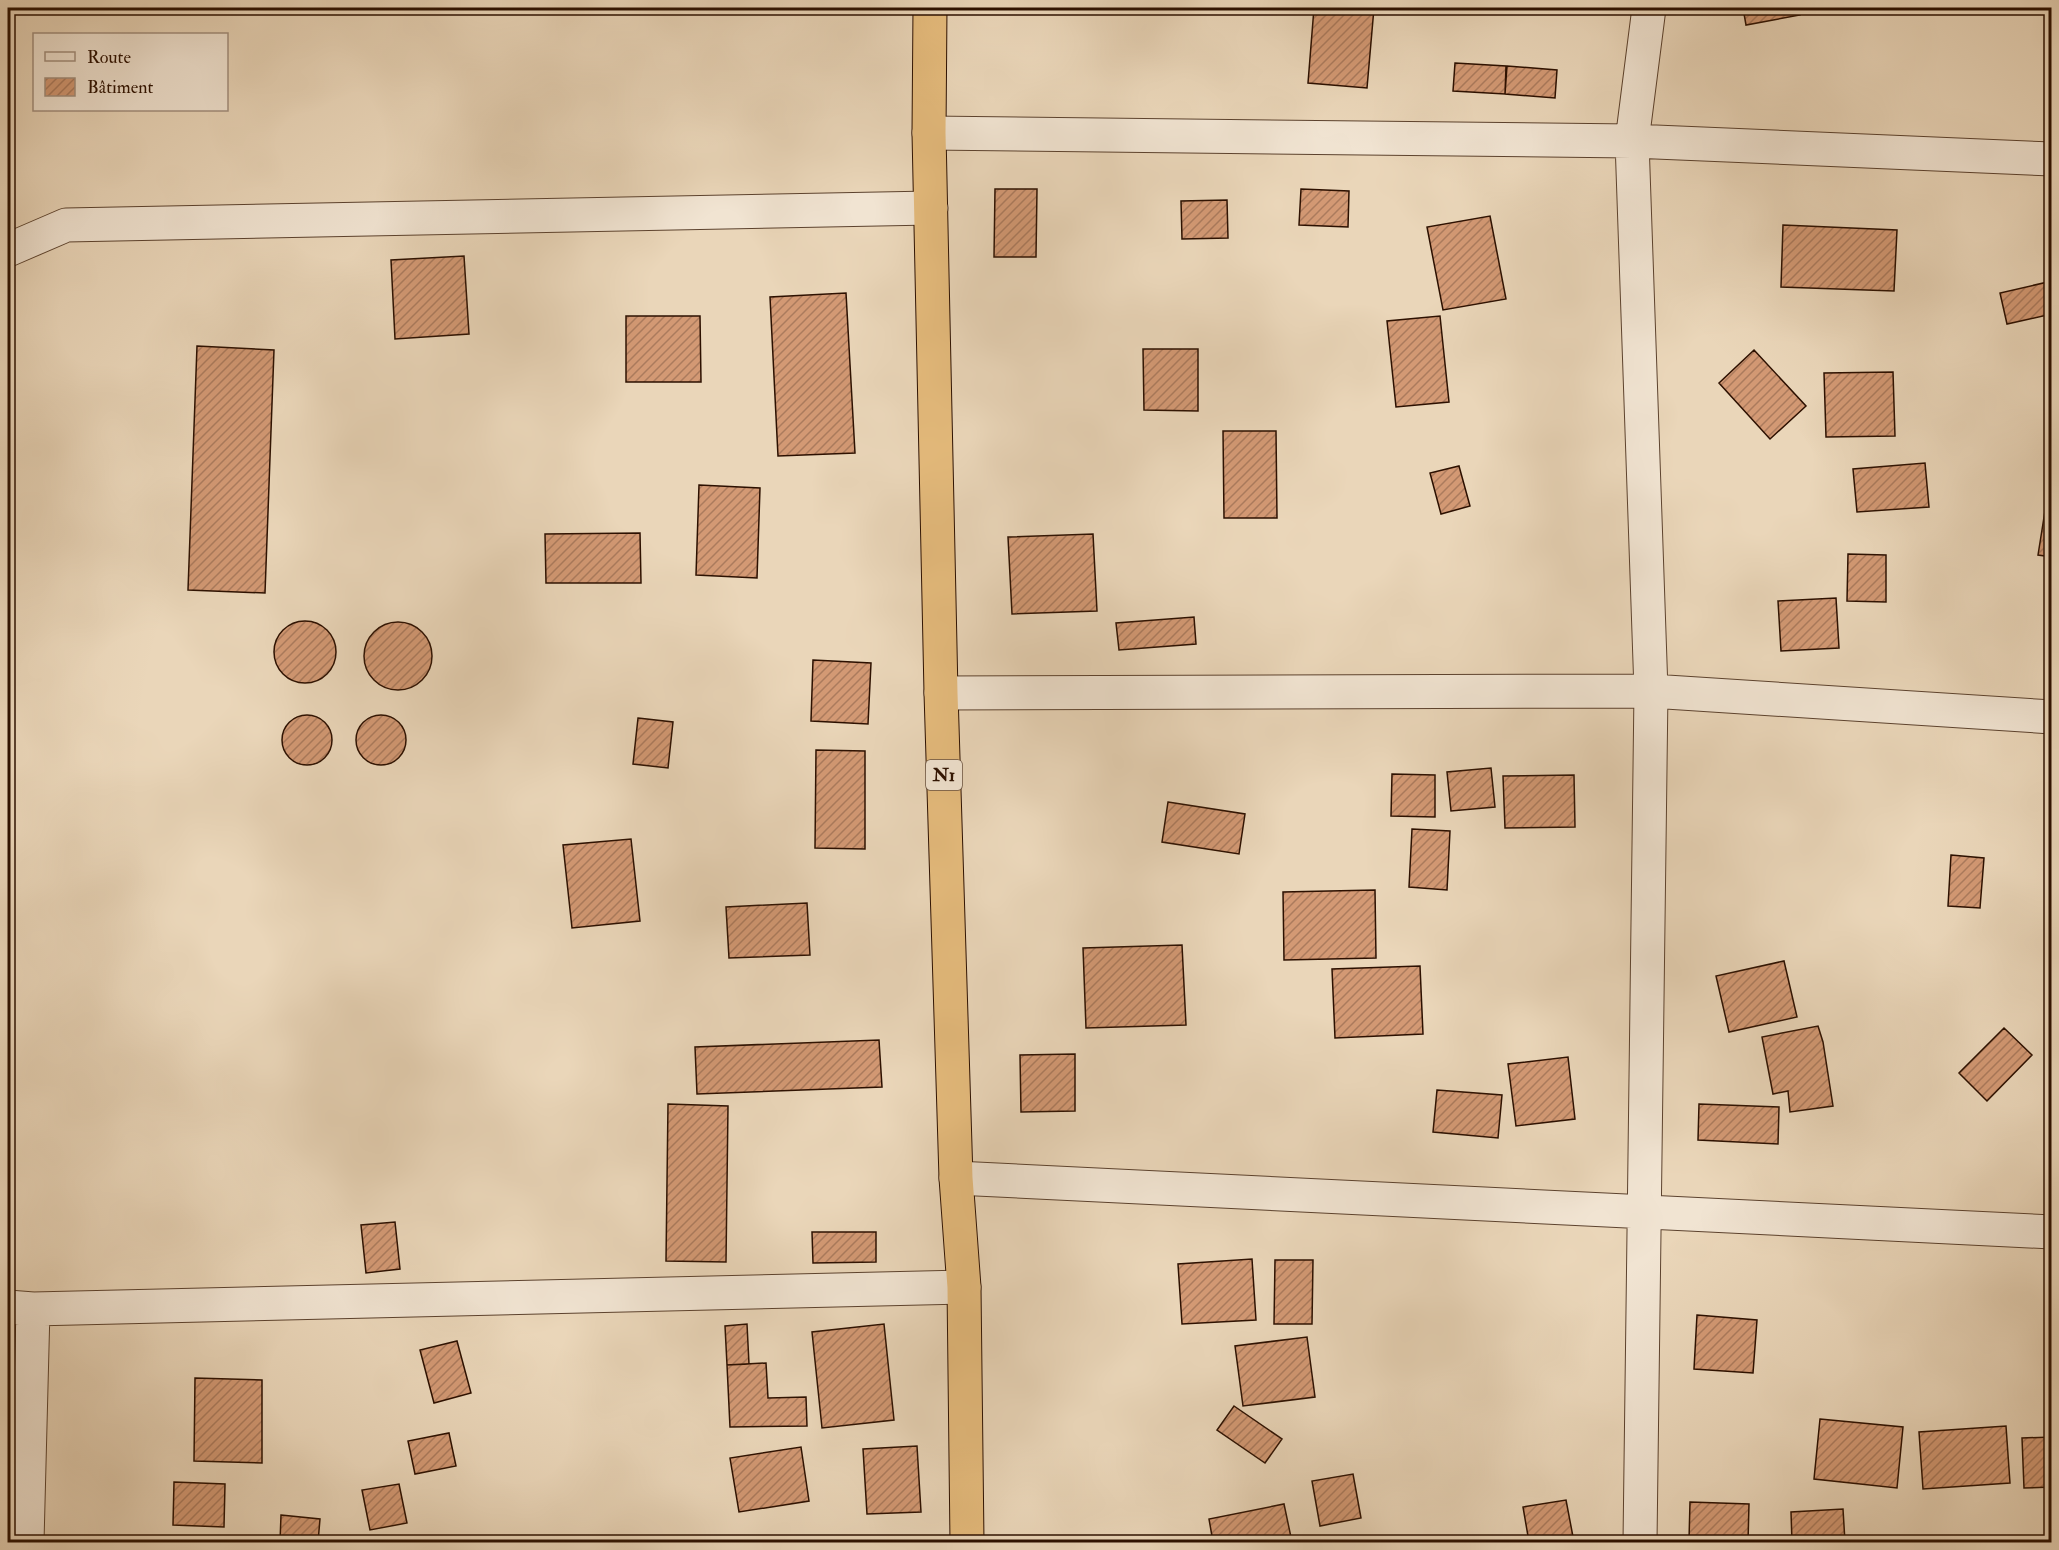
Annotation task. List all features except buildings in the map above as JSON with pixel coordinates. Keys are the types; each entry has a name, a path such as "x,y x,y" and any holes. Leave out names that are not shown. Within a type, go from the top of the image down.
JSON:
{"highway":[{"name":"N1","path":"930,8 929,133 941,693 956,1178 964,1287 967,1542"}],"street":[{"path":"1640,1542 1651,691 1632,141 1649,8"},
{"path":"929,133 1632,141 2052,159"},
{"path":"8,250 66,225 931,208"},
{"path":"941,693 1651,691 2052,717"},
{"path":"956,1178 2052,1232"},
{"path":"27,1542 20,1308 964,1287"}]}
